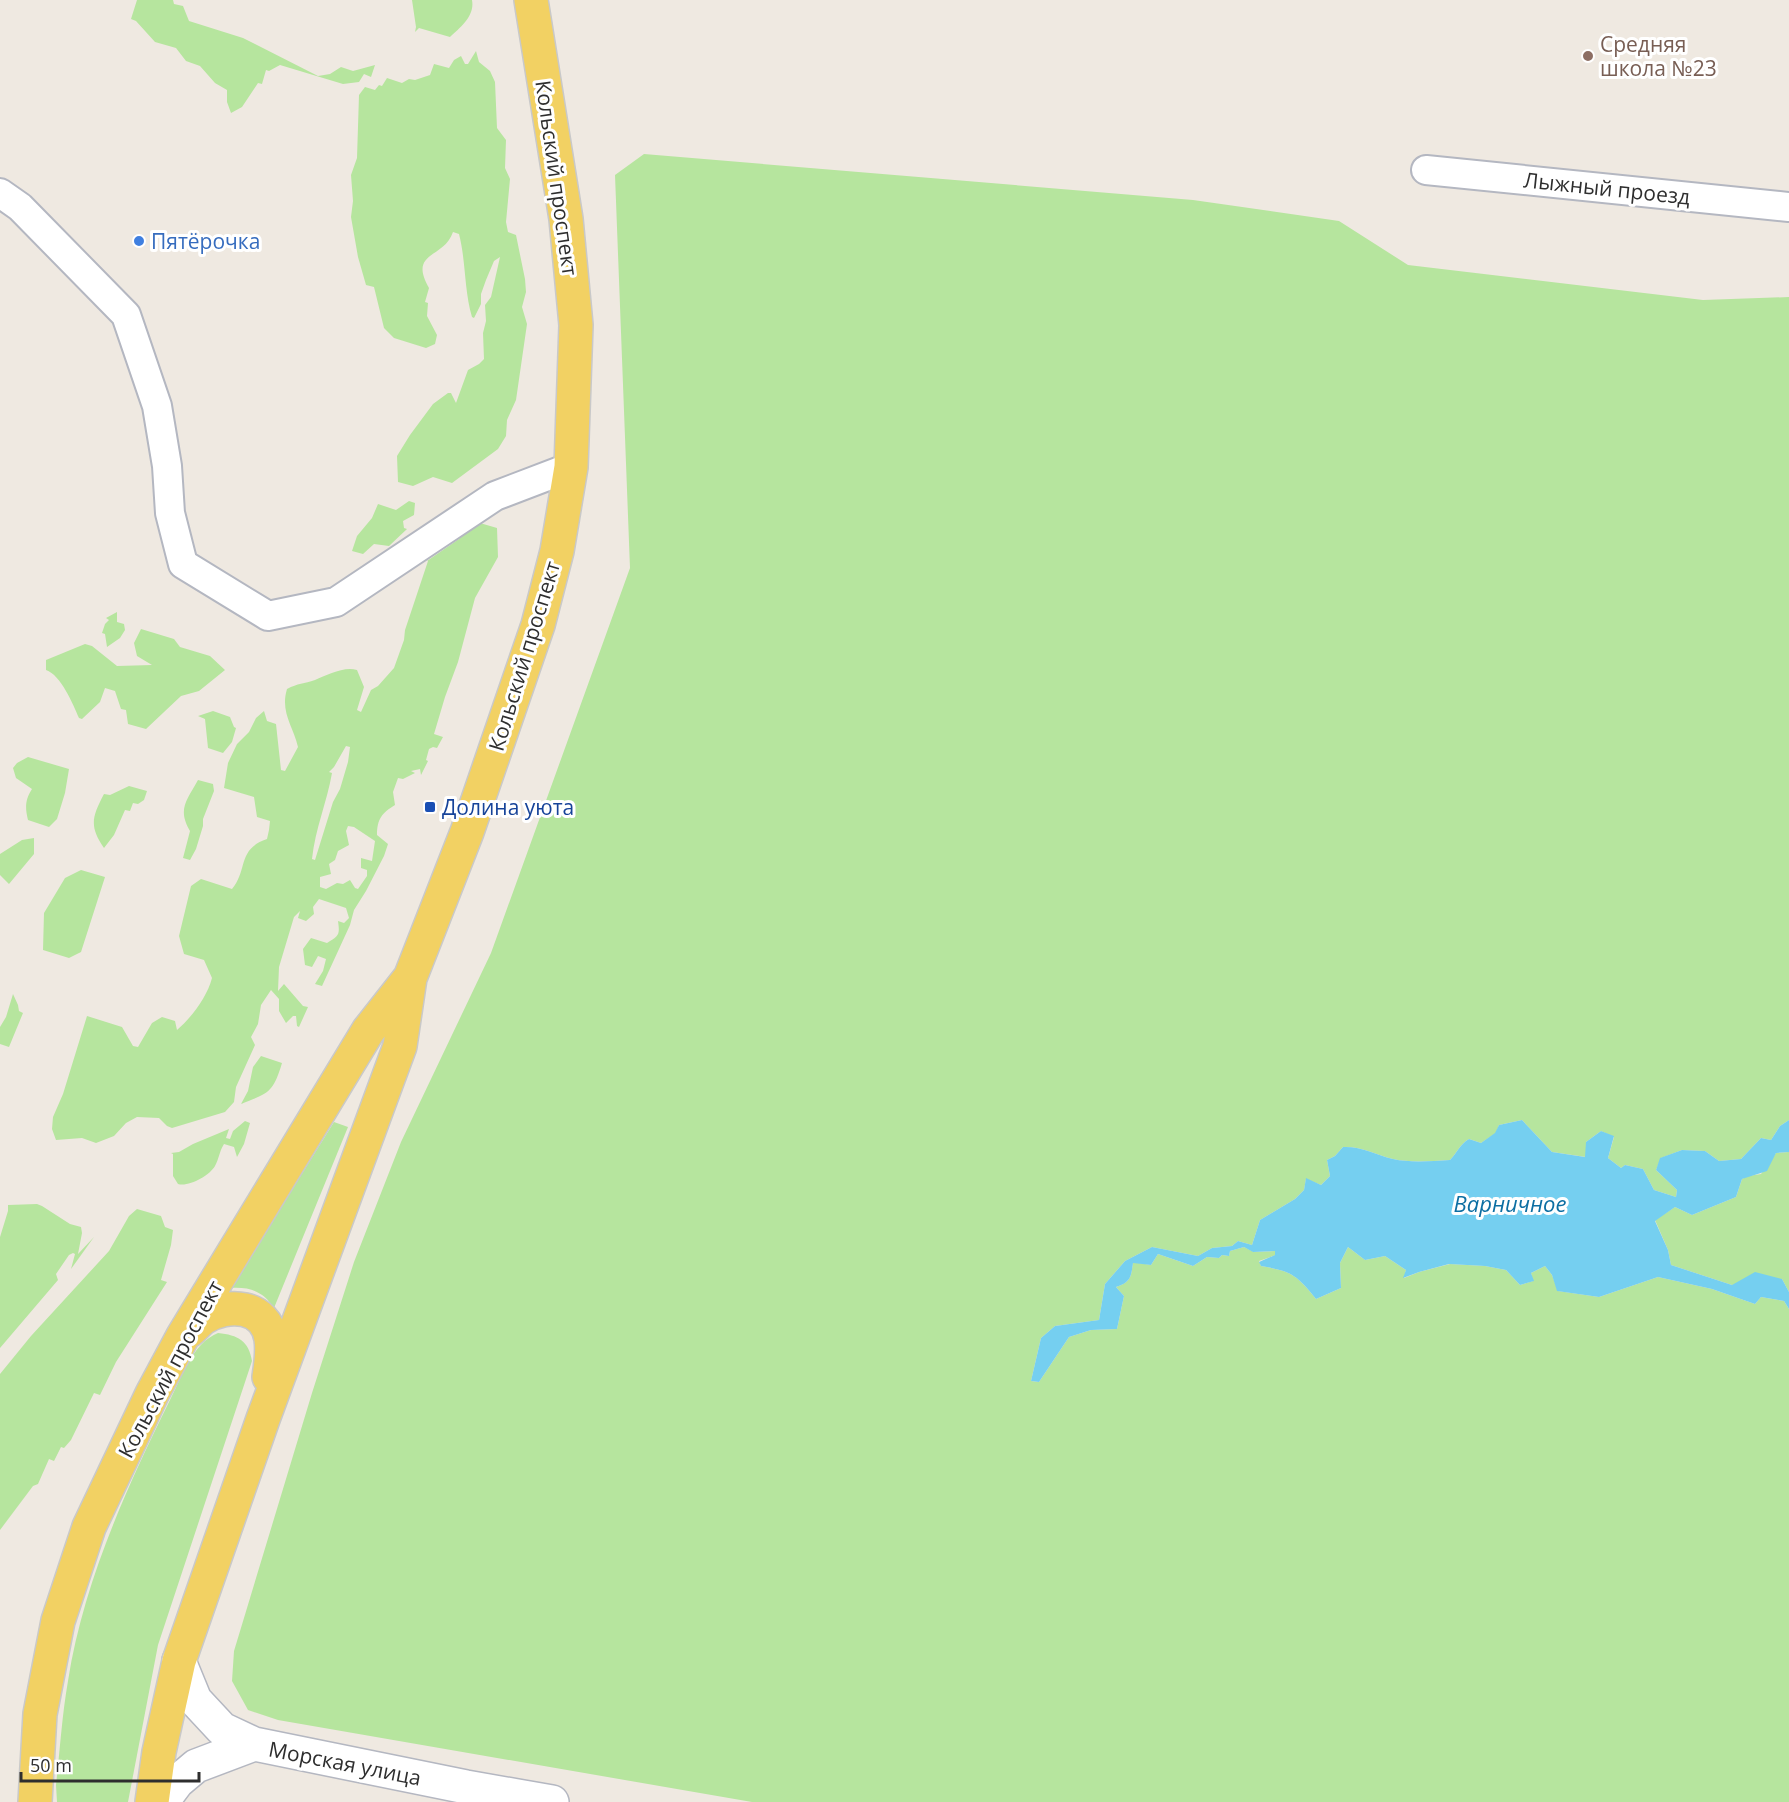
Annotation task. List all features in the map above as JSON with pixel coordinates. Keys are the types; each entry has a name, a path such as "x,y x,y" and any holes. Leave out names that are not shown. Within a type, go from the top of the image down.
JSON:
{"main road":[{"name":"Кольский проспект","path":"152,1802 159,1752 179,1661 262,1419 400,1046 410,978 467,832 538,625 557,551 571,467 576,325 566,219 531,0"},
{"name":"Кольский проспект","path":"35,1802 40,1714 58,1621 89,1527 152,1394 183,1336 368,1031 410,978"},
{"path":"183,1336 204,1318 220,1311 237,1308 249,1310 262,1318 271,1336 272,1356 262,1419"}],"street":[{"name":"Лыжный проезд","path":"1426,170 1789,207"},
{"path":"0,193 20,207 126,315 157,406 167,466 170,513 183,564 268,616 336,602 495,496 571,467"},
{"name":"Морская улица","path":"179,1661 195,1700 222,1729 254,1744 552,1802"},
{"path":"162,1802 177,1782 196,1766 254,1744"}],"green space":[{"path":"137,0 173,0 174,4 183,6 189,21 243,38 318,76 330,74 341,67 353,71 375,65 371,77 364,74 359,82 343,84 280,65 269,71 266,70 262,84 258,83 242,107 231,113 227,102 227,90 215,83 200,66 186,61 176,48 155,42 136,21 131,19"},
{"path":"412,0 472,0 472,6 466,21 450,37 419,28 415,32"},
{"path":"476,51 479,62 490,71 495,82 497,128 506,140 505,168 510,179 506,222 508,232 516,235 525,279 526,292 522,307 527,324 516,400 507,420 506,436 498,449 452,483 433,477 413,486 398,482 397,456 433,404 448,393 451,393 456,403 468,370 484,359 485,305 491,297 500,257 494,261 481,294 481,304 474,318 468,296 459,234 453,232 449,241 425,261 423,267 429,288 425,302 428,303 427,316 437,335 435,344 426,348 394,338 384,328 374,287 366,285 351,217 353,201 351,175 357,158 359,95 365,87 375,90 379,85 382,86 387,78 402,83 409,79 415,80 430,75 434,64 449,68 454,60 461,56 465,64 468,64"},
{"path":"644,154 1193,200 1339,221 1408,265 1703,300 1789,297 1789,1120 1780,1126 1771,1140 1761,1138 1741,1159 1719,1161 1705,1151 1682,1150 1661,1158 1656,1170 1677,1190 1676,1197 1654,1190 1643,1169 1625,1165 1621,1168 1608,1158 1614,1137 1601,1131 1586,1142 1586,1157 1552,1152 1522,1120 1499,1125 1496,1133 1481,1143 1469,1139 1450,1160 1400,1160 1362,1149 1343,1147 1335,1156 1327,1160 1330,1176 1321,1185 1306,1179 1304,1190 1295,1199 1260,1220 1252,1245 1238,1241 1232,1246 1212,1248 1198,1256 1152,1247 1125,1261 1105,1284 1099,1320 1055,1326 1041,1338 1031,1381 1039,1382 1069,1337 1091,1330 1117,1329 1124,1296 1116,1287 1125,1283 1129,1278 1133,1262 1151,1265 1158,1254 1193,1266 1207,1257 1229,1256 1230,1251 1244,1247 1254,1252 1275,1251 1276,1255 1259,1261 1261,1266 1293,1275 1316,1299 1341,1288 1340,1263 1348,1247 1365,1260 1385,1256 1406,1270 1404,1278 1450,1264 1485,1266 1506,1270 1520,1285 1533,1281 1531,1273 1545,1266 1552,1275 1558,1291 1599,1297 1658,1277 1712,1289 1755,1304 1761,1297 1784,1301 1789,1309 1789,1802 752,1802 278,1720 248,1710 232,1681 234,1651 354,1262 401,1142 491,953 630,568 615,175"},
{"path":"409,501 415,503 414,515 403,521 404,528 407,529 389,546 374,544 363,554 352,551 357,536 372,518 378,504 396,510"},
{"path":"473,521 497,528 498,557 475,598 458,662 434,734 443,737 437,748 429,749 426,760 428,761 421,775 420,769 411,771 415,773 403,779 398,778 393,792 395,805 384,814 378,825 377,835 388,844 384,856 354,910 350,925 322,986 315,984 323,971 326,959 318,956 312,967 305,965 303,949 311,938 327,943 336,937 339,932 338,921 344,923 349,918 346,908 319,899 313,907 314,914 306,921 298,918 300,911 294,917 279,967 278,991 284,984 303,1006 308,1007 299,1027 296,1016 286,1023 279,1011 279,999 271,990 261,1005 258,1024 251,1037 255,1045 236,1087 234,1102 225,1112 172,1128 159,1118 137,1117 126,1123 114,1136 96,1143 82,1138 56,1140 52,1129 53,1117 63,1094 87,1016 122,1027 133,1046 138,1047 152,1023 162,1017 175,1021 177,1030 193,1013 207,992 212,978 204,960 184,954 179,936 191,886 201,879 232,889 240,875 247,854 251,848 267,839 269,830 270,821 257,817 254,797 224,788 228,763 237,744 264,711 267,721 276,724 281,770 285,771 298,747 286,712 287,689 341,670 357,670 364,687 357,710 361,712 371,690 378,686 394,668 427,561 459,539","holes":["346,746 350,747 348,762 315,860 312,859 318,826 330,784 332,773 329,772","348,826 354,827 375,841 372,861 361,858 361,868 367,870 367,876 358,889 350,880 326,889 320,887 320,877 331,874 329,864 335,860 338,851 349,845 346,831"]},
{"path":"117,612 117,622 124,624 125,630 120,638 107,647 105,634 102,633 109,620 106,618"},
{"path":"141,629 174,639 180,647 210,656 225,670 199,691 181,696 146,729 128,724 126,710 121,709 115,691 105,688 100,702 82,719 79,718 57,678 46,670 46,660 85,644 92,646 117,666 152,665 137,656 134,643"},
{"path":"213,711 230,717 236,728 232,742 223,753 208,748 205,719 198,716"},
{"path":"28,757 69,769 57,819 49,827 28,820 26,804 32,789 16,778 13,768"},
{"path":"198,780 213,784 214,791 203,819 196,849 190,860 183,858 190,831 184,817 184,810 187,799"},
{"path":"129,786 147,791 144,800 138,804 133,803 130,811 125,810 114,835 104,848 94,827 97,809 104,794 110,795"},
{"path":"34,838 34,854 9,884 0,875 0,854 22,840"},
{"path":"81,870 105,877 81,952 69,958 43,950 44,913 65,878"},
{"path":"13,994 19,1011 23,1013 9,1047 0,1044 0,1027 6,1017"},
{"path":"261,1056 282,1063 276,1081 269,1091 241,1104 248,1091 253,1067"},
{"path":"245,1121 250,1123 244,1144 237,1157 234,1147 224,1144 215,1166 208,1173 193,1182 178,1184 173,1176 173,1154 171,1153 179,1152 229,1129 226,1138 230,1139 233,1131"},
{"path":"334,1122 348,1127 274,1308 255,1291 231,1288"},
{"path":"1789,1152 1789,1292 1782,1279 1732,1285 1671,1265 1668,1250 1655,1220 1675,1207 1692,1215 1736,1197 1742,1179 1761,1174 1776,1153"},
{"path":"37,1204 70,1224 81,1227 78,1254 94,1237 71,1269 75,1254 69,1255 56,1274 58,1280 0,1348 0,1237 8,1205"},
{"path":"137,1209 161,1216 165,1227 173,1230 161,1280 167,1282 116,1362 100,1395 94,1393 71,1440 64,1448 61,1447 54,1461 49,1459 38,1484 33,1486 0,1530 0,1374 31,1336 109,1251 129,1216"},
{"path":"218,1333 231,1335 241,1340 248,1348 252,1361 158,1645 128,1802 57,1802 56,1785 68,1681 84,1609 95,1573 122,1503 183,1373 201,1345"}],"water":[{"name":"Варничное","path":"1522,1120 1552,1152 1585,1157 1586,1142 1601,1131 1614,1136 1608,1158 1621,1168 1625,1165 1643,1169 1654,1190 1676,1197 1677,1190 1656,1170 1660,1158 1682,1150 1705,1151 1719,1161 1741,1159 1761,1138 1771,1140 1780,1126 1789,1120 1789,1152 1776,1153 1767,1171 1742,1179 1736,1197 1692,1215 1675,1207 1655,1221 1668,1250 1671,1265 1732,1285 1755,1272 1782,1279 1789,1292 1789,1309 1784,1301 1761,1297 1755,1304 1712,1289 1658,1277 1599,1297 1557,1291 1552,1275 1545,1266 1531,1273 1534,1281 1520,1285 1506,1270 1485,1266 1449,1264 1403,1278 1406,1270 1385,1256 1365,1260 1348,1247 1340,1263 1341,1288 1316,1299 1293,1275 1261,1266 1259,1262 1275,1255 1275,1251 1253,1252 1244,1247 1230,1251 1229,1256 1207,1257 1193,1266 1158,1254 1151,1265 1133,1263 1129,1278 1125,1283 1116,1287 1124,1296 1117,1329 1091,1330 1069,1337 1039,1382 1031,1381 1041,1338 1055,1326 1099,1320 1105,1284 1125,1261 1152,1247 1198,1256 1212,1248 1232,1246 1238,1241 1252,1245 1260,1220 1295,1199 1304,1190 1306,1178 1321,1185 1330,1176 1327,1160 1335,1156 1343,1147 1362,1149 1400,1160 1450,1160 1469,1139 1481,1143 1495,1133 1499,1125"}],"place":[{"name":"Средняя школа №23","path":"1588,56"},
{"name":"Пятёрочка","path":"139,241"},
{"name":"Долина уюта","path":"430,807"}]}
